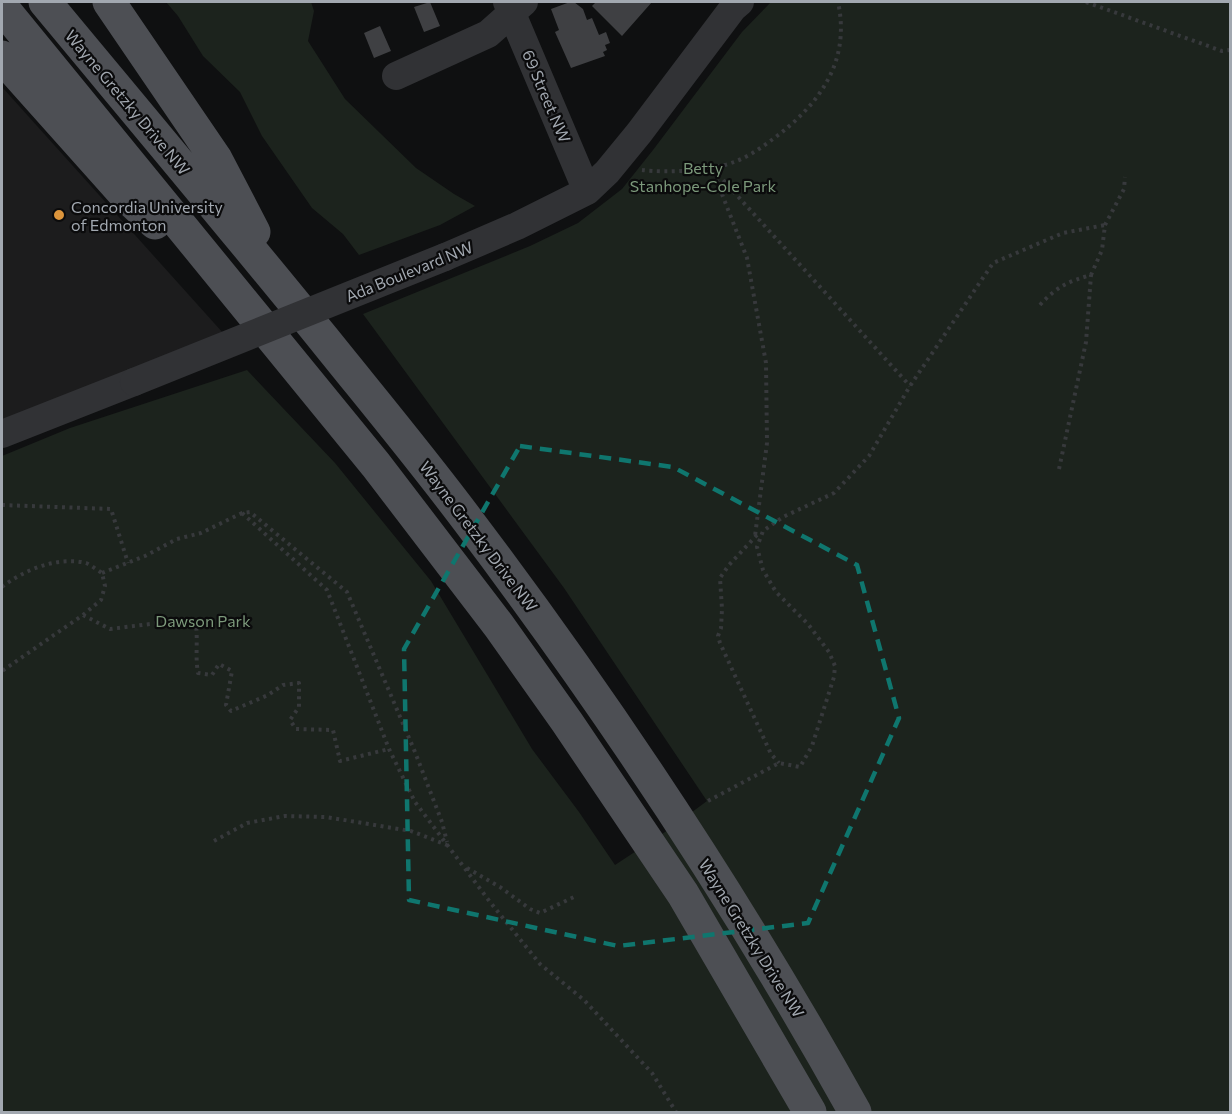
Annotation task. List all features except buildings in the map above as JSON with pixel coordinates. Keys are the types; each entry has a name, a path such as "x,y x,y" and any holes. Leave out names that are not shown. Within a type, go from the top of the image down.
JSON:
{"main road":[{"name":"Wayne Gretzky Drive NW","path":"45,2 288,295 467,519 623,734 715,876 807,1028 855,1113"},
{"path":"109,2 216,159 288,295"},
{"path":"2,7 376,465 494,618 683,894 810,1113"},
{"path":"2,57 127,197 252,314"}],"street":[{"name":"Ada Boulevard NW","path":"2,434 445,257 518,226 587,191 607,172 639,133 740,2"},
{"name":"69 Street NW","path":"514,5 587,191"},
{"path":"396,76 488,34 514,5"}],"path":[{"path":"637,169 658,172 732,163 756,152 781,133 813,103 825,87 836,58 840,30 838,2"},
{"path":"1086,2 1222,51 1230,50"},
{"path":"711,166 910,386"},
{"path":"711,166 747,258 766,363 767,443 755,536"},
{"path":"1059,469 1086,342 1091,275 1102,250 1105,225 1124,189 1125,177"},
{"path":"763,531 757,547 763,570 776,592 808,624 829,652 835,666 834,677 812,746 801,767 779,763 771,754 720,643 718,636 722,609 720,578 755,536 783,517 834,493 869,456 910,386 993,263 1063,233 1105,225"},
{"path":"1040,305 1053,290 1091,275"},
{"path":"2,505 111,509 128,563"},
{"path":"102,573 145,556 177,538 210,529 242,513 250,512 347,592 415,752 442,822 448,846"},
{"path":"242,513 327,590 389,748 415,802 540,964 584,1000 652,1073 676,1113"},
{"path":"2,587 15,577 42,566 67,562 88,564 102,573 105,586 101,600 83,615 2,671"},
{"path":"83,615 110,629 158,624 171,627 196,625 198,639 195,657 198,673 212,675 219,664 232,671 226,705 231,711 268,695 283,685 299,683 299,707 290,720 296,729 333,730 340,761 389,748"},
{"path":"708,801 779,763"},
{"path":"214,840 247,823 285,816 326,817 411,831 448,846"},
{"path":"466,868 540,913 574,897"}],"highlighted area":[{"path":"520,446 673,467 857,565 899,718 808,923 618,946 409,900 404,649"}],"shaded area":[{"name":"Concordia University of Edmonton","path":"2,87 232,343 2,434"}],"green space":[{"path":"166,2 311,2 314,11 308,41 345,99 416,168 475,206 440,225 359,255 343,234 312,208 262,136 240,92 203,56 178,16"},
{"path":"771,2 1230,2 1230,1112 2,1112 2,456 70,428 247,370 335,463 431,581 532,749 615,865 707,801 564,588 363,314 530,246 578,223 622,189 742,32"}],"place":[{"name":"Concordia University of Edmonton","path":"59,215"}],"park label":[{"name":"Betty Stanhope-Cole Park","path":"703,176"},
{"name":"Dawson Park","path":"203,620"}]}
